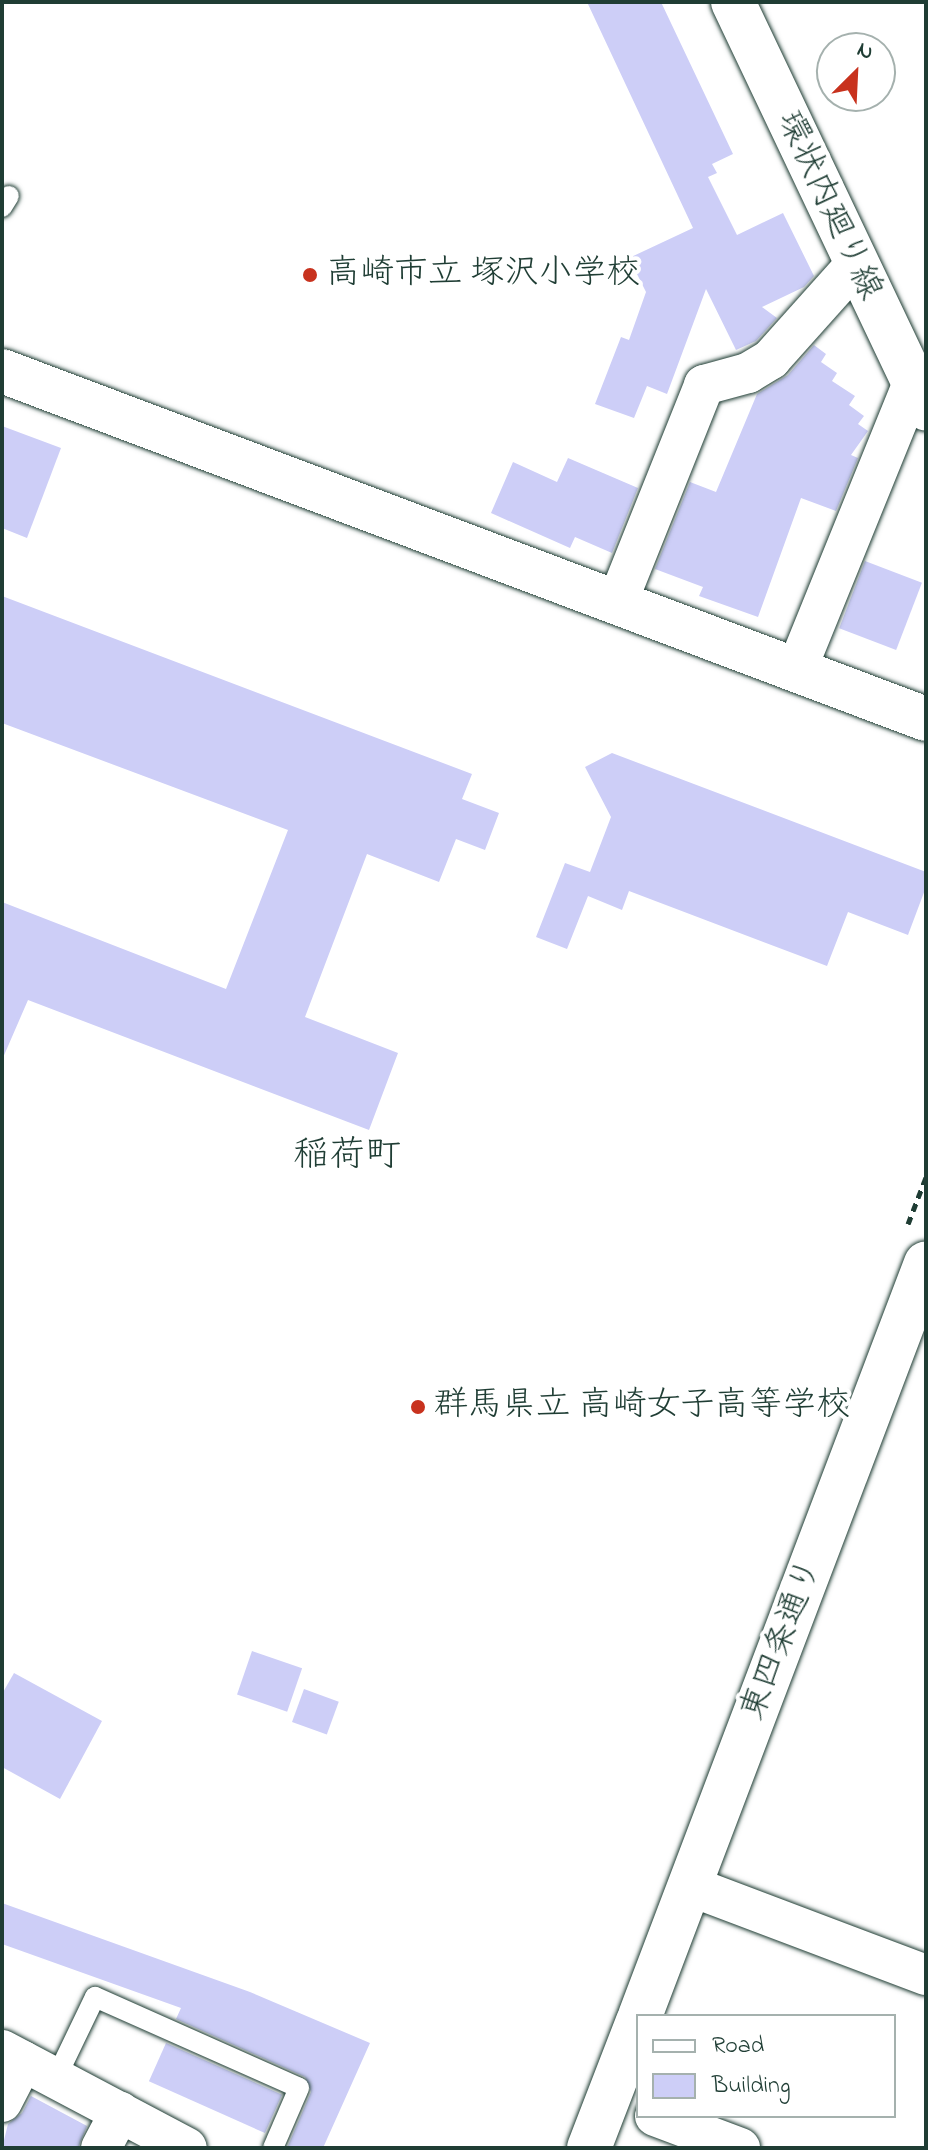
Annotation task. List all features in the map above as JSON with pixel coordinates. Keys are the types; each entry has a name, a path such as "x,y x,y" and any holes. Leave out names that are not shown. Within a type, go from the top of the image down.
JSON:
{"street":[{"name":"環状内廻り線","path":"733,2 855,265 920,394"},
{"path":"617,603 704,385 748,373 771,359 855,265"},
{"path":"2,371 926,719"},
{"path":"796,671 920,394"},
{"name":"東四条通り","path":"641,2014 926,1263"},
{"path":"690,1886 926,1975"},
{"name":"東四条通り","path":"589,2148 623,2104 636,2034"},
{"path":"2,2102 27,2063 187,2148"},
{"path":"101,2148 120,2112"},
{"path":"660,2118 740,2148"}],"lane":[{"path":"27,2063 95,1997 299,2088 273,2148"}],"building":[{"path":"587,2 661,2 733,154 712,164 717,173 708,177 737,235 783,213 814,276 804,287 762,307 777,318 756,341 736,350 706,289 667,394 647,386 634,418 595,404 621,337 629,340 646,292 629,258 693,228"},
{"path":"814,345 826,354 821,362 837,373 832,381 855,396 849,405 864,416 858,424 868,431 851,455 858,458 836,511 801,498 758,617 699,596 703,587 655,569 690,482 716,492 757,394 788,375"},
{"path":"2,426 61,448 27,538 2,528"},
{"path":"568,458 638,488 612,553 575,537 570,548 491,513 513,462 557,482"},
{"path":"865,561 922,583 896,650 839,628"},
{"path":"2,596 472,774 462,799 499,813 485,850 456,839 439,882 367,854 305,1017 398,1053 369,1130 28,1000 2,1060 2,902 226,989 288,830 2,723"},
{"path":"612,753 926,872 926,887 908,935 848,912 827,966 629,891 622,910 588,896 567,949 536,937 565,863 590,872 611,817 585,767"},
{"path":"252,1651 302,1668 287,1712 237,1694"},
{"path":"14,1673 102,1721 60,1799 2,1767 2,1694"},
{"path":"304,1689 339,1702 327,1735 292,1722"},
{"path":"2,1903 250,1992 370,2043 323,2148 287,2148 311,2092 305,2077 176,2019 181,2008 2,1944"},
{"path":"166,2043 282,2095 265,2133 149,2081"},
{"path":"31,2096 87,2126 78,2148 2,2148 8,2124 22,2113"}],"place":[{"name":"高崎市立 塚沢小学校","path":"310,275"},
{"name":"群馬県立 高崎女子高等学校","path":"418,1407"}],"district":[{"name":"稲荷町","path":"347,1157"}]}
